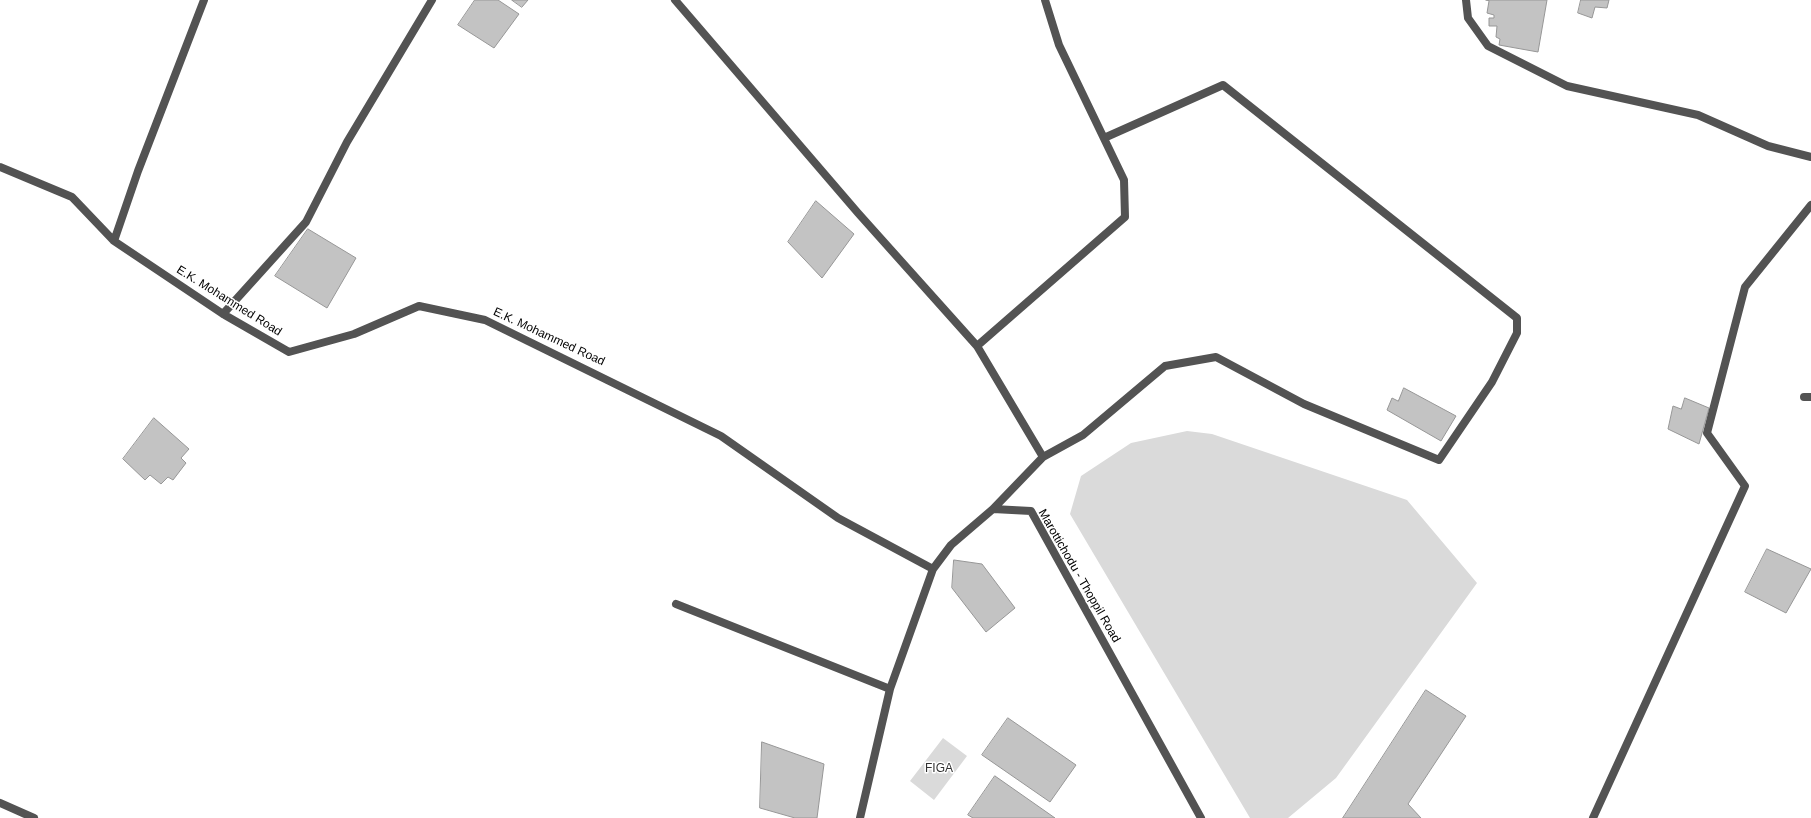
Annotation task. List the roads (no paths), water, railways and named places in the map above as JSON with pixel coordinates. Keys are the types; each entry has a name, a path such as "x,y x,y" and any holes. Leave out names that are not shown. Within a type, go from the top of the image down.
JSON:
{"street":[{"path":"114,241 138,171 204,0"},
{"path":"224,314 306,222 347,142 432,0"},
{"path":"675,0 858,213 978,346 1043,457"},
{"path":"978,346 1125,217 1124,180 1059,45 1045,0"},
{"path":"1466,0 1468,18 1488,46 1567,86 1698,115 1768,146 1811,157"},
{"path":"860,818 890,689 933,569 950,545 993,509 1043,457 1083,435 1165,366 1216,357 1304,404 1439,460 1492,382 1517,333 1517,318 1223,84 1104,138"},
{"name":"E.K. Mohammed Road","path":"0,167 72,197 114,241 224,314 289,352 354,334 418,306 485,320 720,436 838,518 933,569"},
{"path":"1593,818 1745,486 1707,433 1745,286 1811,205"},
{"name":"Marottichodu - Thoppil Road","path":"993,509 1031,511 1201,818"},
{"path":"676,604 890,689"},
{"path":"0,803 34,818"}],"park label":[{"name":"FIGA","path":"939,769"}]}
